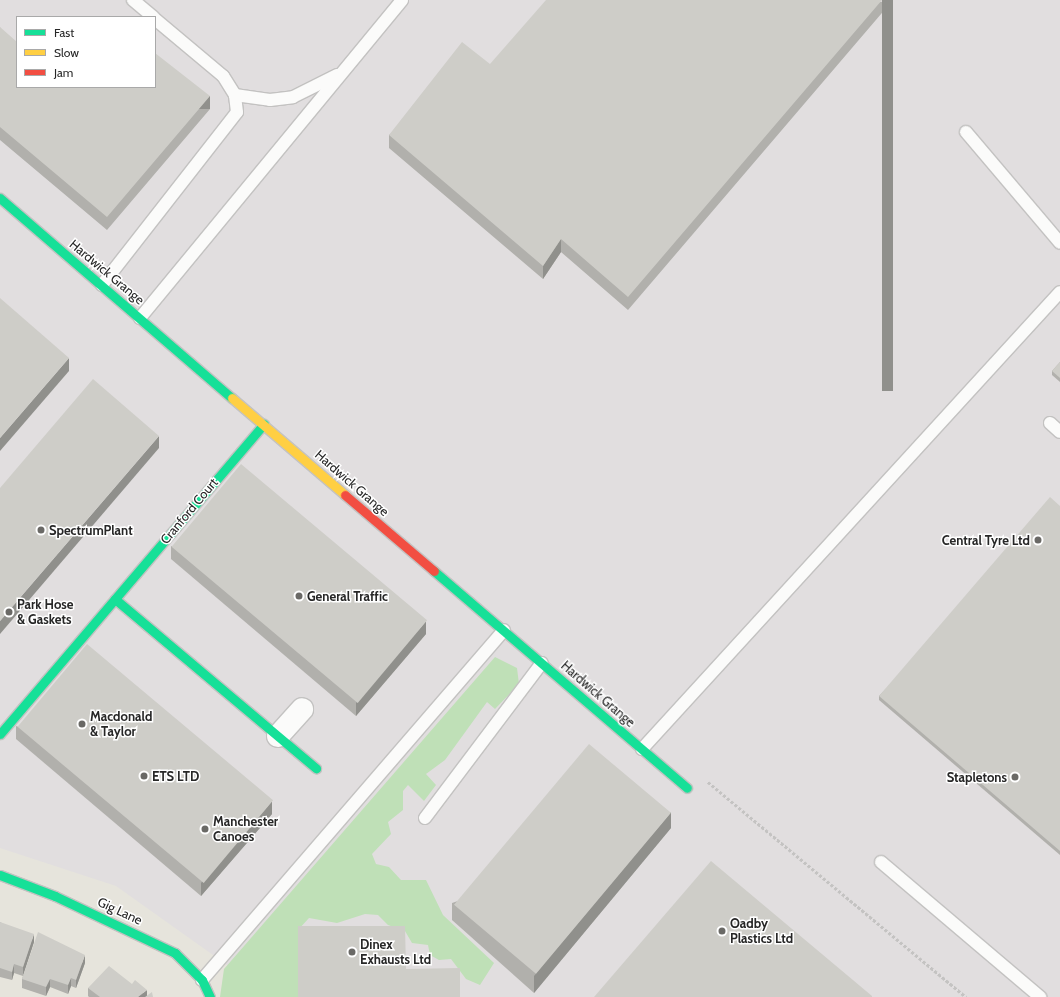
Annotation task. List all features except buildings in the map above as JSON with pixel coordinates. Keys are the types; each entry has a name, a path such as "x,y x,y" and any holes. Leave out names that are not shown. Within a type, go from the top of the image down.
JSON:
{"street":[{"name":"Hardwick Grange","path":"0,198 687,788"},
{"name":"Cranford Court","path":"0,734 264,424"},
{"path":"115,599 316,768"},
{"path":"278,736 302,709"},
{"name":"Gig Lane","path":"0,875 141,935 175,953 202,980 210,997"}],"lane":[{"path":"133,0 152,16"},
{"path":"140,318 402,0"},
{"path":"102,285 237,112 235,94 223,76 156,20"},
{"path":"235,94 270,100 293,97 343,71"},
{"path":"966,132 1060,243"},
{"path":"642,749 1060,292"},
{"path":"1050,423 1060,432"},
{"path":"202,980 504,630"},
{"path":"425,818 542,663"},
{"path":"881,862 1040,997"}],"path":[{"path":"687,788 709,782 966,997"}],"shaded area":[{"path":"0,0 1060,0 1060,997 245,997 244,977 116,886 0,848"}],"green space":[{"path":"495,657 517,668 519,684 495,709 487,702 445,760 426,774 436,785 424,801 408,785 403,791 403,810 388,822 391,834 372,854 376,864 389,867 401,880 426,880 443,915 494,963 480,985 466,979 451,959 439,960 430,955 428,945 412,943 405,931 388,925 378,915 365,914 337,923 309,918 298,930 298,997 220,997 224,969"}],"traffic: fast":[{"path":"0,198 232,398"},
{"path":"0,734 264,424"},
{"path":"434,571 687,788"},
{"path":"115,599 316,768"},
{"path":"0,875 55,896 175,953 202,980 210,997"}],"traffic: slow":[{"path":"232,398 345,495"}],"traffic: jam":[{"path":"345,495 434,571"}],"place":[{"name":"SpectrumPlant","path":"41,530"},
{"name":"Central Tyre Ltd","path":"1038,540"},
{"name":"General Traffic","path":"299,596"},
{"name":"Park Hose & Gaskets","path":"9,612"},
{"name":"Macdonald & Taylor","path":"82,724"},
{"name":"ETS LTD","path":"144,776"},
{"name":"Stapletons","path":"1015,777"},
{"name":"Manchester Canoes","path":"205,829"},
{"name":"Oadby Plastics Ltd","path":"722,931"},
{"name":"Dinex Exhausts Ltd","path":"352,952"}]}
